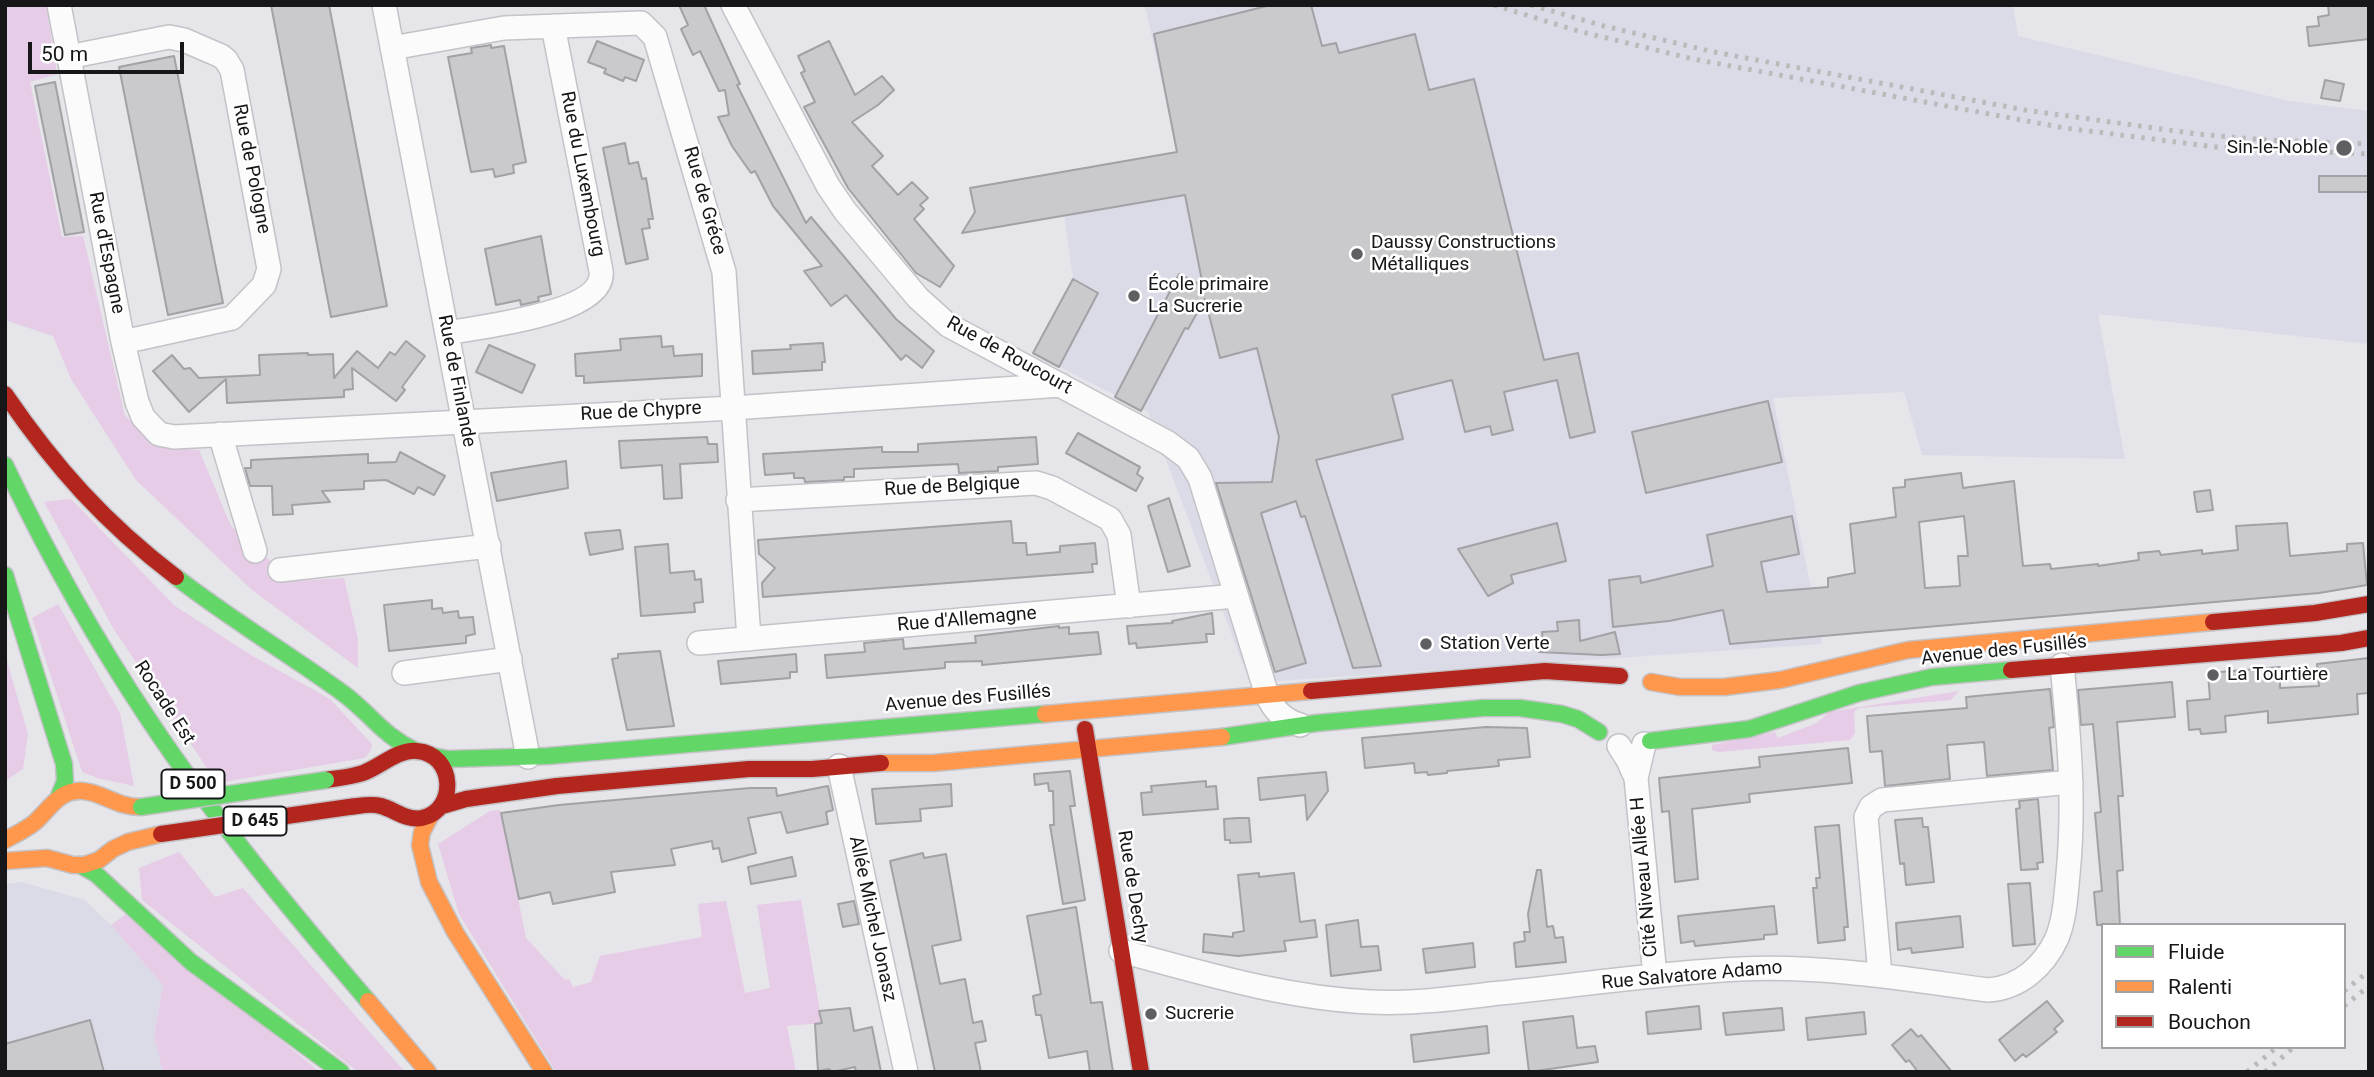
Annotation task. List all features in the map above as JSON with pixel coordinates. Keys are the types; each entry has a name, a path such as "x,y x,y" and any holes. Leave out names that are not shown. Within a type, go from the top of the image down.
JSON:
{"main road":[{"name":"Avenue des Fusillés","path":"5,394 63,474 105,519 142,552 241,626 345,694 383,732 416,751 449,759 528,757 1545,671 1636,675 1651,682 1680,687 1724,687 1780,680 1908,650 2315,613 2367,604"},
{"name":"Rocade Est","path":"5,465 75,601 168,749 241,847 428,1072"},
{"path":"5,575 64,764 65,781 59,796 46,812 24,830 5,840"},
{"name":"Avenue des Fusillés","path":"1619,746 1632,748 1647,743 1749,729 1840,698 1919,680 2341,643 2369,638"},
{"path":"1599,691 1606,683 1620,676"},
{"path":"1651,682 1664,699"},
{"name":"D 645","path":"80,865 93,863 128,842 161,834 349,807 380,806 414,819 459,800 557,786 749,769 811,769 862,763 947,762 1237,736 1300,725 1483,708 1509,707 1570,716 1599,732"},
{"path":"1593,709 1599,732 1608,741 1619,746"},
{"name":"Rue de Dechy","path":"1082,710 1141,1072"},
{"path":"1647,743 1660,732 1664,723"},
{"name":"D 645","path":"59,796 72,791 83,791 119,806 141,807 359,774 402,754 416,751"},
{"path":"433,756 441,763 448,776 448,793 422,833 420,847 423,861 454,930 544,1072"},
{"path":"46,812 42,821 43,839 52,854 60,860"},
{"path":"5,862 38,858 60,860 80,865 96,874 191,962 341,1072"}],"street":[{"name":"Rue d'Espagne","path":"59,5 123,342 139,410 159,434 174,437 220,434"},
{"name":"Rue de Finlande","path":"384,5 528,757"},
{"name":"Rue de Roucourt","path":"733,5 832,192 918,298 948,325 1168,443 1193,464 1200,478 1267,695"},
{"name":"Rue de Gréce","path":"392,48 504,28 553,26 645,14 658,45 723,264 749,639"},
{"name":"Rue du Luxembourg","path":"447,332 555,312 594,291 601,282 553,26"},
{"name":"Rue de Pologne","path":"68,57 176,37 221,57 230,65 232,71 269,269 267,280 236,314 225,321 123,342"},
{"name":"Rue de Chypre","path":"220,434 733,408 1061,385"},
{"path":"220,434 255,551"},
{"name":"Rue de Belgique","path":"738,500 1036,483 1063,494 1110,519 1114,524 1119,535 1129,606"},
{"path":"280,570 489,546"},
{"name":"Rue d'Allemagne","path":"699,643 1236,596"},
{"path":"404,673 510,659"},
{"name":"Rue Salvatore Adamo","path":"1121,951 1280,993 1371,1003 1436,1000 1655,976 1780,968 1817,968 1988,990 2012,985 2035,970 2053,946 2061,923 2070,852 2071,782 2062,666"},
{"path":"1267,695 1279,714 1300,725"},
{"name":"Cité Niveau Allée H","path":"1636,778 1647,743"},
{"name":"Cité Niveau Allée H","path":"1619,746 1636,778 1655,976"},
{"name":"Allée Michel Jonasz","path":"839,766 906,1072"},
{"path":"1880,975 1866,817 1871,807 1882,800 2071,782"}],"shaded area":[{"path":"5,5 46,5 57,74 30,82 62,237 83,236 125,416 161,447 199,450 231,526 293,581 344,578 358,639 358,668 252,590 136,480 71,379 53,336 5,320"},
{"path":"1145,5 2013,5 2018,36 2289,101 2369,111 2369,344 2098,314 2125,459 1922,455 1904,392 1773,398 1822,644 1250,683 1148,412 1033,353 1073,278 1058,172 1177,152"},
{"path":"71,499 175,606 251,655 330,699 372,744 365,758 217,783 113,628 44,502"},
{"path":"58,604 120,713 134,786 82,772 32,618"},
{"path":"5,654 28,734 23,769 5,781"},
{"path":"1959,691 1951,700 1859,708 1854,712 1855,733 1850,740 1719,752 1712,750 1712,745 1775,732 1778,738 1817,723 1829,712"},
{"path":"500,810 526,938 565,980 569,979 573,987 591,982 600,956 702,937 698,904 726,901 745,993 770,988 757,905 801,900 822,1023 787,1026 796,1072 556,1072 459,914 438,844 490,811"},
{"path":"179,852 215,897 243,888 404,1071 358,1072 142,900 139,868"},
{"path":"22,882 85,900 111,925 163,985 154,1036 163,1072 5,1072 5,884"},
{"path":"126,914 320,1072 163,1072 154,1036 163,985 111,925"}],"building":[{"path":"271,5 329,5 387,306 331,317"},
{"path":"679,5 704,5 740,84 737,85 806,223 811,217 896,319 934,351 922,368 906,355 901,360 846,295 831,306 804,271 822,266 773,206 755,171 751,173 732,146 718,117 729,115 725,90 719,91 700,51 693,55 681,29 688,25"},
{"name":"Daussy Constructions Métalliques","path":"1271,5 1311,5 1322,46 1336,43 1339,53 1415,34 1429,90 1474,79 1544,360 1578,353 1595,432 1570,438 1557,380 1504,392 1513,430 1492,435 1490,426 1465,432 1452,380 1392,395 1403,439 1316,460 1381,666 1353,668 1305,516 1301,517 1296,501 1261,513 1306,663 1275,672 1216,483 1272,482 1279,437 1257,348 1220,358 1205,299 1188,329 1185,328 1141,411 1115,397 1179,274 1203,286 1185,195 962,233 975,212 970,188 1177,152 1154,34"},
{"path":"2328,5 2369,5 2369,39 2309,46 2307,27 2319,26 2318,17 2329,15"},
{"path":"597,41 644,60 636,81 625,77 623,81 604,73 606,69 588,62"},
{"path":"829,41 855,95 882,76 894,90 878,105 852,122 883,156 872,166 898,195 912,182 928,198 920,205 924,209 914,219 954,266 940,287 916,273 848,188 804,107 815,102 801,73 805,71 798,56"},
{"path":"491,45 491,48 504,46 526,162 513,165 514,173 495,177 493,169 471,172 448,57 472,53 471,48"},
{"path":"174,56 223,303 168,315 119,67"},
{"path":"2325,80 2344,84 2340,101 2321,98"},
{"path":"55,82 84,232 65,235 35,86"},
{"path":"625,143 629,164 638,162 642,179 646,178 653,219 648,219 650,228 642,229 648,259 626,264 603,148"},
{"name":"Sin-le-Noble","path":"2319,176 2369,176 2369,192 2319,192"},
{"path":"541,236 551,294 538,297 539,301 521,305 520,300 496,305 485,249"},
{"path":"1073,279 1098,293 1059,367 1033,353"},
{"path":"661,336 662,347 673,346 674,356 702,354 702,376 584,383 584,376 576,376 575,354 621,350 620,339"},
{"path":"406,341 425,356 402,387 405,390 396,401 352,368 353,389 344,390 344,397 227,403 226,379 189,412 153,371 172,355 184,369 190,368 199,378 260,375 259,355 308,353 333,354 334,378 357,351 378,368 390,352 395,355"},
{"path":"823,343 825,362 822,362 822,370 753,374 752,351 791,349 790,345"},
{"path":"489,345 535,365 522,393 476,372"},
{"path":"1768,401 1782,462 1646,493 1632,432"},
{"path":"1078,433 1140,467 1137,474 1143,478 1136,491 1066,453"},
{"path":"707,437 708,444 717,444 718,462 680,464 682,498 664,499 662,465 621,468 619,441"},
{"path":"1036,437 1038,464 998,467 998,471 959,473 958,464 854,469 854,477 844,477 844,480 805,482 804,478 794,478 794,473 765,475 763,454 882,447 882,452 918,452 918,444"},
{"path":"400,452 445,476 434,495 418,487 414,494 386,480 364,481 364,489 322,491 330,502 292,505 293,514 273,515 272,486 250,486 245,468 251,468 251,460 368,454 368,463 396,462"},
{"path":"566,461 568,488 497,501 491,473"},
{"path":"1961,473 1963,488 2014,481 2023,566 2050,564 2051,569 2098,566 2139,560 2138,553 2159,551 2161,555 2202,550 2202,554 2238,550 2236,526 2287,523 2290,556 2347,551 2347,544 2363,543 2367,585 2319,593 1730,644 1723,610 1669,621 1613,627 1609,580 1640,576 1641,583 1713,566 1707,535 1792,516 1799,554 1761,562 1767,592 1828,587 1828,578 1855,573 1850,524 1896,517 1893,488 1905,487 1905,480","holes":["1964,516 1968,556 1958,556 1960,586 1925,588 1919,522"]},
{"path":"2210,490 2213,510 2197,512 2194,492"},
{"path":"1169,498 1190,566 1168,572 1148,506"},
{"path":"1011,521 1013,543 1026,543 1027,555 1060,552 1060,546 1095,543 1097,564 1092,564 1093,572 763,597 762,583 775,568 759,554 758,540"},
{"path":"1557,523 1566,561 1511,575 1513,583 1488,596 1458,549"},
{"path":"620,530 623,549 590,555 585,533"},
{"path":"668,544 670,573 694,571 695,580 701,579 703,602 694,603 695,612 641,616 635,547"},
{"path":"432,600 432,609 442,608 443,613 458,611 459,618 473,617 475,634 466,636 466,643 389,651 384,605"},
{"path":"1212,613 1214,634 1206,634 1207,642 1137,648 1136,643 1129,644 1127,626 1173,623 1172,621"},
{"path":"1579,620 1580,641 1615,632 1620,654 1539,652 1544,651 1542,632 1558,631 1557,622"},
{"path":"1069,627 1069,634 1098,632 1101,654 982,665 982,661 945,662 945,668 827,678 825,655 865,652 864,643 903,639 904,649 976,643 975,636"},
{"path":"660,651 674,726 627,730 612,659 618,658 618,654"},
{"path":"796,654 797,672 790,672 790,678 721,684 718,661"},
{"path":"2369,658 2369,693 2357,694 2358,714 2268,723 2268,711 2225,716 2226,732 2201,734 2200,729 2189,730 2187,701 2210,699 2208,673 2280,667 2280,688 2319,686 2317,664"},
{"path":"2172,682 2175,717 2117,722 2123,796 2118,796 2123,870 2117,871 2120,923 2097,925 2094,892 2102,891 2095,813 2101,812 2093,724 2081,725 2078,690"},
{"path":"2050,689 2054,727 2049,728 2053,770 1987,776 1984,742 1947,745 1950,779 1885,786 1882,751 1870,752 1867,716 1967,708 1966,697"},
{"path":"1486,727 1527,728 1530,757 1498,760 1499,766 1428,775 1427,772 1415,773 1414,763 1365,768 1362,738"},
{"path":"1848,748 1852,783 1749,794 1750,802 1692,809 1698,879 1675,882 1669,811 1662,812 1659,778 1760,767 1759,757"},
{"path":"1070,771 1075,806 1070,806 1085,900 1063,904 1050,825 1054,825 1053,791 1049,791 1048,783 1035,785 1034,774"},
{"path":"1326,772 1328,791 1307,820 1305,795 1260,800 1258,778"},
{"path":"1206,781 1206,787 1216,786 1218,809 1143,815 1141,793 1152,792 1151,786"},
{"path":"951,784 952,806 920,809 921,821 876,824 872,789"},
{"path":"828,786 833,810 826,812 828,824 787,833 781,812 748,818 756,853 722,862 719,848 713,849 712,841 671,849 675,865 611,872 615,892 553,904 550,892 519,899 501,813 559,805 750,788 776,788 777,796"},
{"path":"2038,799 2043,862 2037,863 2038,869 2021,870 2016,809 2020,808 2019,801"},
{"path":"1249,818 1251,842 1230,843 1230,840 1225,840 1224,819"},
{"path":"1922,818 1923,827 1928,827 1934,882 1906,885 1904,863 1900,864 1895,820"},
{"path":"1839,825 1848,927 1844,927 1845,940 1818,943 1813,888 1817,888 1816,878 1820,878 1815,827"},
{"path":"923,853 924,858 946,854 961,940 932,946 940,984 965,979 973,1023 982,1021 986,1041 975,1043 981,1072 935,1072 890,861"},
{"path":"792,857 796,876 751,884 748,867"},
{"path":"1537,870 1541,870 1547,927 1553,926 1555,938 1563,937 1566,962 1516,967 1514,943 1525,941 1524,932 1530,932 1528,914"},
{"path":"1259,873 1259,877 1294,873 1300,922 1315,920 1317,937 1284,941 1286,951 1238,956 1203,952 1204,934 1233,937 1233,933 1244,931 1238,875"},
{"path":"2030,883 2035,944 2013,946 2008,884"},
{"path":"854,901 859,924 843,927 838,904"},
{"path":"1774,906 1777,934 1764,935 1764,939 1695,946 1694,941 1681,943 1678,916"},
{"path":"1076,907 1091,1003 1102,1002 1113,1072 1090,1072 1087,1051 1049,1058 1041,1015 1036,1015 1033,996 1041,994 1027,916"},
{"path":"1960,916 1963,947 1912,953 1911,948 1898,950 1896,923"},
{"path":"1358,920 1361,947 1378,946 1381,970 1331,976 1326,925"},
{"path":"1473,943 1475,967 1426,973 1423,949"},
{"path":"2047,1001 2063,1021 2054,1029 2057,1032 2026,1057 2023,1054 2015,1061 1999,1040"},
{"path":"1699,1006 1701,1029 1648,1034 1646,1012"},
{"path":"850,1008 854,1031 872,1027 881,1072 856,1072 855,1067 832,1072 829,1069 818,1071 815,1024 822,1023 819,1011"},
{"path":"1782,1008 1784,1030 1726,1035 1723,1013"},
{"path":"1864,1012 1866,1034 1808,1040 1806,1018"},
{"path":"1573,1016 1577,1048 1595,1046 1598,1062 1529,1072 1523,1022"},
{"path":"90,1020 104,1072 5,1072 5,1044"},
{"path":"1487,1026 1489,1053 1414,1062 1411,1035"},
{"path":"1911,1029 1918,1037 1921,1035 1952,1072 1918,1072 1909,1060 1906,1062 1892,1045"}],"railway":[{"path":"1494,5 1578,31 1693,59 2065,128 2216,147 2369,154"},
{"path":"1531,5 1604,26 1714,52 2025,110 2197,134 2369,144"},
{"path":"2346,989 2369,971"},
{"path":"2346,1004 2369,986"},
{"path":"2247,1072 2275,1049"},
{"path":"2265,1072 2292,1049"}],"traffic: fast":[{"path":"5,465 72,595 149,720 254,864 368,1001"},
{"path":"5,575 64,764 65,781 59,796"},
{"path":"176,577 344,694 386,731 416,751"},
{"path":"1650,741 1749,729 1859,693 1932,677 2011,670"},
{"path":"1222,737 1317,723 1483,708 1520,708 1562,714 1578,719 1599,732"},
{"path":"433,756 448,759 548,756 1045,714"},
{"path":"141,807 326,780"},
{"path":"80,865 96,874 191,962 341,1072"}],"traffic: slow":[{"path":"1651,682 1680,687 1724,687 1780,680 1908,650 2213,622"},
{"path":"1045,714 1311,691"},
{"path":"881,763 933,763 1222,737"},
{"path":"5,840 34,823 55,801 75,791 90,792 124,805 141,807"},
{"path":"431,815 422,832 420,845 429,882 455,932 544,1072"},
{"path":"5,861 47,858 84,865 99,860 128,842 161,834"},
{"path":"368,1001 428,1072"}],"traffic: jam":[{"path":"5,394 43,446 83,493 126,536 176,577"},
{"path":"2213,622 2315,613 2369,604"},
{"path":"2011,670 2341,643 2369,638"},
{"path":"1311,691 1545,671 1620,676"},
{"path":"1085,729 1141,1072"},
{"path":"326,780 363,773 410,751 430,754 445,771 447,783 442,805 434,813 422,818 406,817 377,805 349,807"},
{"path":"442,806 466,799 557,786 749,769 812,769 881,763"},
{"path":"161,834 349,807"}],"place":[{"name":"Sin-le-Noble","path":"2344,148"},
{"name":"Daussy Constructions Métalliques","path":"1357,254"},
{"name":"École primaire La Sucrerie","path":"1134,296"},
{"name":"Station Verte","path":"1426,644"},
{"name":"La Tourtière","path":"2213,675"},
{"name":"Sucrerie","path":"1151,1014"}]}
